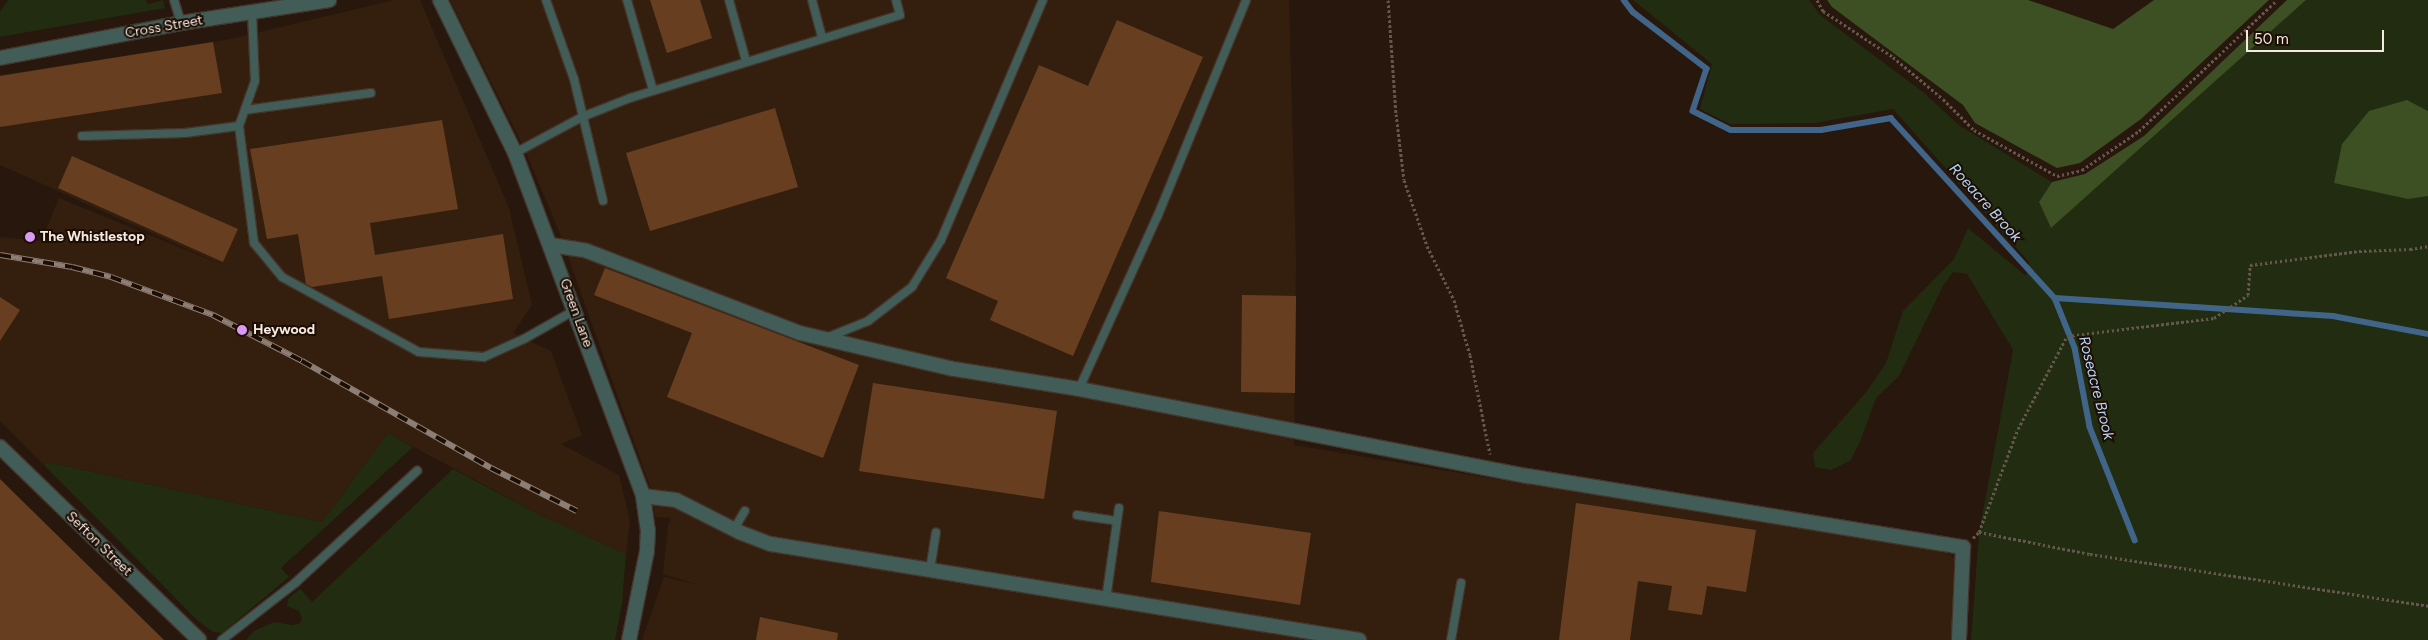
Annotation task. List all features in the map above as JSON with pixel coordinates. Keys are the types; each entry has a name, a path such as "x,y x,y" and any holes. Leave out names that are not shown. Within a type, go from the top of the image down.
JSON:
{"street":[{"name":"Cross Street","path":"0,58 181,23 324,0"},
{"name":"Green Lane","path":"440,0 515,153 643,496 648,522 647,551 629,640"},
{"path":"551,246 587,251 800,333 954,369 1079,389 1486,468 1963,547 1959,640"},
{"name":"Sefton Street","path":"0,448 199,640"},
{"path":"643,496 676,500 734,529 771,544 1359,640"}],"lane":[{"path":"174,0 181,23"},
{"path":"546,0 574,79 603,201"},
{"path":"627,0 653,90"},
{"path":"729,0 746,61"},
{"path":"812,0 822,38"},
{"path":"515,153 582,117 653,90 900,15 896,0"},
{"path":"824,338 868,321 912,288 941,240 1044,0"},
{"path":"1079,389 1158,215 1246,0"},
{"path":"252,13 255,81 239,126 254,243 282,277 419,352 484,357 575,310"},
{"path":"244,110 371,93"},
{"path":"82,136 185,133 239,126"},
{"path":"222,640 295,583 416,471"},
{"path":"1106,599 1119,508"},
{"path":"734,529 745,511"},
{"path":"1077,515 1117,521"},
{"path":"930,570 936,532"},
{"path":"1452,640 1462,583"}],"path":[{"path":"1388,0 1396,114 1404,180 1427,246 1454,300 1470,355 1490,451 1486,468"},
{"path":"1817,0 1824,11 1900,62 1944,98 1974,130 2057,176 2082,170 2139,131 2277,0"},
{"path":"1963,547 1979,532 2018,428 2067,336 2214,318 2248,295 2250,265 2359,251 2410,249 2428,246"},
{"path":"1979,532 2090,554 2428,606"}],"shaded area":[{"path":"394,0 420,0 509,208 532,305 513,333 551,351 582,435 561,444 619,475 630,521 626,554 540,515 388,433 322,522 48,462 44,465 0,421 0,237 41,241 59,198 225,266 0,165 0,75 231,39"},
{"path":"450,0 1289,0 1296,258 1294,445 1519,483 1872,534 1947,553 1960,562 1955,640 642,640 664,577 699,585 663,574 668,525 671,518 655,517 652,492 558,229 524,148"}],"green space":[{"path":"8,0 146,0 148,4 163,0 165,8 0,37 0,12"},
{"path":"1633,0 1809,0 1820,15 1923,92 1960,126 2052,182 2039,202 2051,228 2306,0 2428,0 2428,640 1971,640 1979,532 2013,350 1967,274 1953,272 1943,286 1899,376 1876,398 1860,442 1850,461 1831,470 1815,467 1813,453 1867,391 1886,363 1903,311 1954,259 1968,228 2026,276 2029,262 1893,109 1815,123 1730,124 1700,109 1712,64"},
{"path":"1827,0 2028,0 2113,29 2154,0 2269,0 2141,119 2080,163 2057,168 1975,123 1963,105 1832,7"},
{"path":"2287,0 2306,0 2051,228 2039,202 2052,182 2085,174 2144,136"},
{"path":"2407,100 2428,111 2428,196 2408,199 2334,183 2342,144 2369,111"},
{"path":"388,433 413,447 281,568 289,577 222,633 213,632 198,621 44,465 47,462 322,522"},
{"path":"453,469 540,515 626,554 622,604 615,640 246,640 254,631 274,622 293,625 300,623 302,618 299,611 287,606 288,599 300,589 312,602"}],"building":[{"path":"650,0 700,0 712,38 667,53"},
{"path":"1117,20 1203,57 1073,356 990,320 998,301 946,278 1039,65 1088,86"},
{"path":"213,42 222,93 0,127 0,76"},
{"path":"775,108 798,187 650,231 626,153"},
{"path":"442,120 458,209 370,223 375,255 503,234 513,299 389,319 382,276 312,287 306,284 298,234 267,239 250,149"},
{"path":"72,156 238,229 223,262 58,188"},
{"path":"605,268 859,365 823,458 667,397 692,333 594,295"},
{"path":"1242,295 1296,296 1295,393 1241,392"},
{"path":"0,297 20,310 0,341"},
{"path":"873,383 1057,411 1044,499 859,471"},
{"path":"0,479 164,640 0,640"},
{"path":"1576,503 1756,530 1746,592 1707,586 1702,615 1668,610 1672,586 1638,581 1630,640 1559,640"},
{"path":"1159,511 1311,533 1300,605 1151,582"},
{"path":"760,617 838,633 837,640 756,640"}],"waterway":[{"name":"Roeacre Brook","path":"1624,0 1633,12 1707,69 1693,111 1731,130 1821,130 1891,118 2055,298 2333,316 2428,334"},
{"name":"Roseacre Brook","path":"2055,298 2075,348 2090,427 2135,540"}],"railway":[{"path":"0,255 72,267 111,277 213,315 302,361 491,468 577,511"}],"place":[{"name":"The Whistlestop","path":"30,237"},
{"name":"Heywood","path":"242,330"}]}
